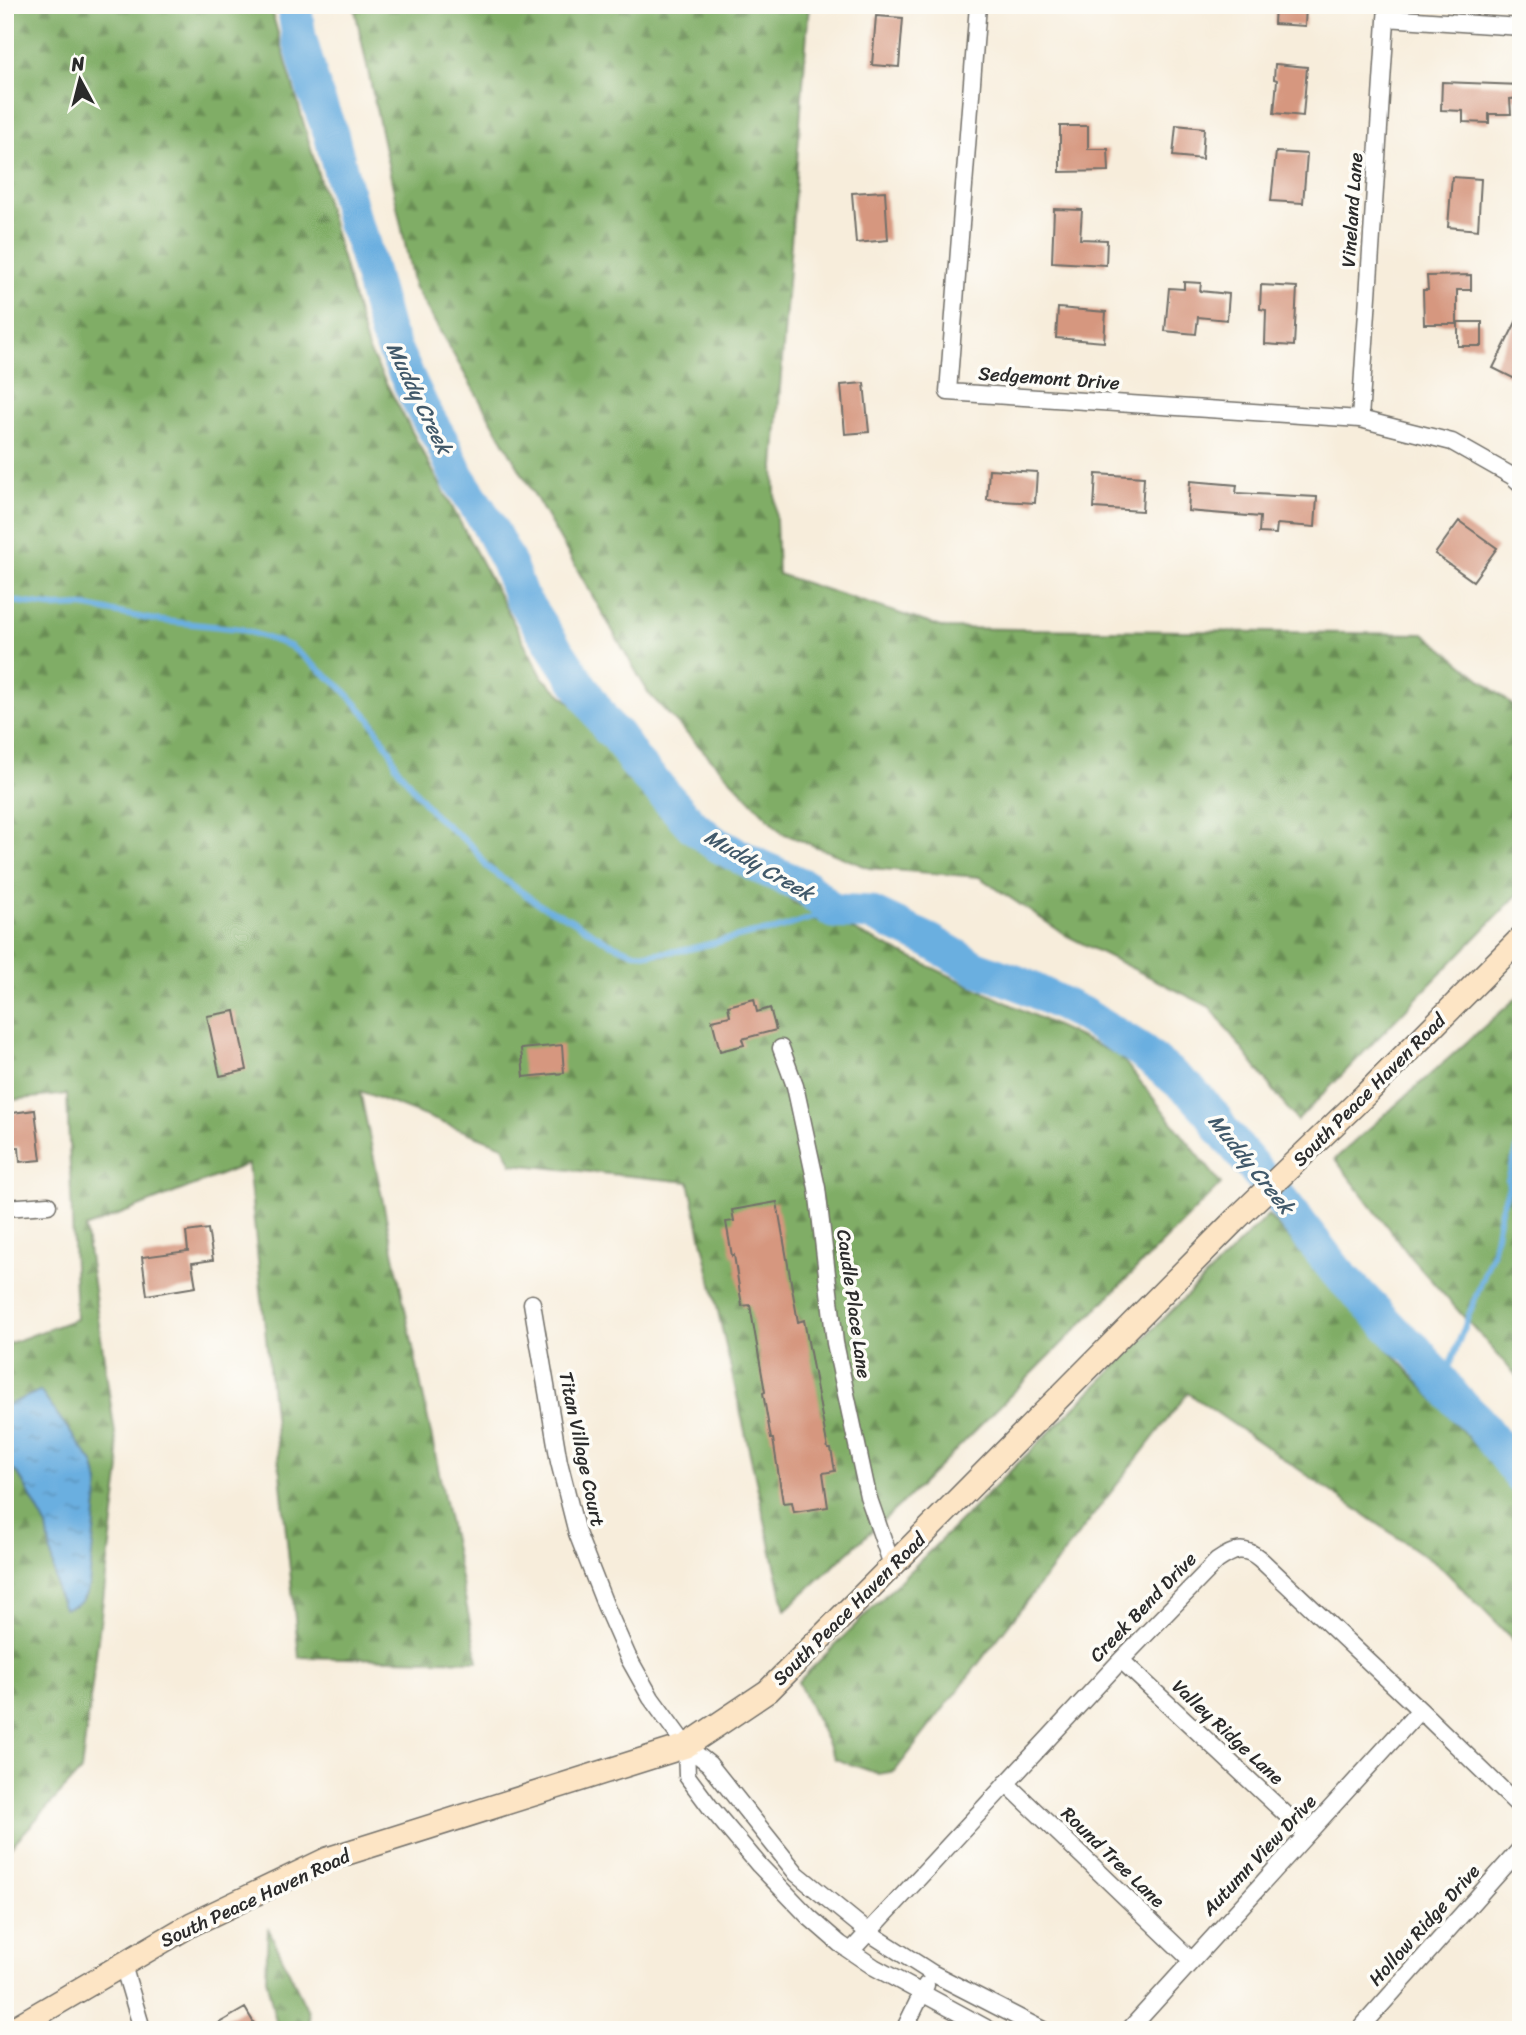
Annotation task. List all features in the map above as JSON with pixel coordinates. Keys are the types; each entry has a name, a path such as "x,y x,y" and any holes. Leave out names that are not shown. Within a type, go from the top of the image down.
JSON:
{"main road":[{"name":"South Peace Haven Road","path":"10,2030 192,1924 328,1859 686,1746 768,1691 1236,1219 1365,1095 1521,938"}],"street":[{"name":"Sedgemont Drive","path":"978,5 948,392 1360,419 1452,442 1521,484"},
{"name":"Vineland Lane","path":"1360,419 1386,12"},
{"path":"1386,12 1521,27"},
{"name":"Caudle Place Lane","path":"781,1048 795,1086 817,1188 835,1343 868,1496 892,1565"},
{"path":"5,1208 48,1205"},
{"name":"Titan Village Court","path":"532,1303 559,1462 577,1533 628,1657 651,1698 686,1746 709,1764 797,1874 868,1932 932,1973 1043,2030"},
{"name":"Creek Bend Drive","path":"851,1951 1121,1660 1217,1561 1234,1551 1252,1552 1261,1559 1521,1808"},
{"name":"Valley Ridge Lane","path":"1121,1660 1307,1834"},
{"name":"Autumn View Drive","path":"1129,2030 1420,1710"},
{"path":"686,1746 687,1776 759,1865 808,1917 874,1967 990,2030"},
{"name":"Round Tree Lane","path":"1006,1783 1191,1960"},
{"name":"Hollow Ridge Drive","path":"1359,2030 1521,1848"},
{"path":"123,1965 139,2022 138,2030"},
{"path":"904,2030 932,1973"}],"green space":[{"path":"5,5 270,5 368,349 543,678 793,902 1120,1056 1221,1184 913,1493 785,1610 689,1182 512,1164 503,1146 360,1091 478,1661 299,1657 248,1164 85,1228 120,1468 81,1771 5,1853 5,1345 76,1319 67,1094 5,1101"},
{"path":"354,5 809,5 774,467 778,574 944,628 1425,634 1521,712 1521,891 1297,1121 1210,1007 1067,936 979,877 869,868 782,833 649,694 414,286"},
{"path":"1521,994 1521,1381 1413,1260 1335,1159"},
{"path":"1268,1215 1502,1475 1521,1502 1521,1648 1442,1568 1188,1393 895,1771 879,1774 835,1759 798,1682"},
{"path":"268,1928 308,2011 310,2030 278,2030 266,1978"}],"water":[{"path":"40,1391 93,1463 99,1482 89,1585 81,1601 64,1608 57,1593 47,1527 19,1475 5,1463 5,1406"}],"building":[{"path":"1275,5 1306,5 1305,26 1274,24"},
{"path":"876,16 903,18 899,67 872,65"},
{"path":"1275,64 1307,67 1303,116 1274,113 1277,80 1274,79"},
{"path":"1442,82 1521,85 1521,98 1510,99 1511,114 1489,114 1489,123 1463,122 1463,111 1441,110"},
{"path":"1176,125 1204,128 1202,159 1173,156"},
{"path":"1060,126 1088,126 1088,149 1108,149 1109,171 1060,172"},
{"path":"1276,152 1307,154 1303,203 1271,201"},
{"path":"1452,177 1481,179 1478,230 1448,227"},
{"path":"885,191 888,240 856,243 852,193"},
{"path":"1054,209 1082,210 1080,239 1107,240 1106,265 1052,262"},
{"path":"1471,275 1471,290 1457,290 1457,324 1424,324 1423,290 1428,290 1427,276"},
{"path":"1184,282 1201,283 1200,291 1229,294 1227,320 1198,317 1196,334 1165,331 1169,288 1184,289"},
{"path":"1261,285 1297,287 1294,346 1265,344 1266,310 1260,309"},
{"path":"1058,308 1106,312 1104,342 1056,338"},
{"path":"1521,312 1521,382 1493,368"},
{"path":"1458,322 1482,322 1482,346 1458,346"},
{"path":"864,383 869,432 845,434 841,385"},
{"path":"989,469 1037,472 1035,503 987,500"},
{"path":"1096,474 1144,477 1142,511 1094,508"},
{"path":"1190,481 1237,485 1236,493 1317,497 1315,527 1277,524 1276,534 1259,533 1260,517 1188,511"},
{"path":"1459,521 1497,548 1473,581 1435,554"},
{"path":"754,999 757,1012 770,1008 776,1030 742,1039 744,1045 720,1051 712,1020 730,1016 728,1006"},
{"path":"235,1011 247,1070 220,1076 207,1016"},
{"path":"562,1045 564,1073 524,1077 521,1049"},
{"path":"35,1110 41,1160 20,1162 19,1147 5,1148 5,1114"},
{"path":"777,1202 798,1322 804,1320 828,1449 831,1449 835,1471 823,1473 828,1507 794,1512 792,1502 783,1503 750,1305 742,1306 726,1222 734,1221 732,1210"},
{"path":"208,1229 213,1260 192,1263 196,1287 147,1295 142,1257 188,1251 186,1232"},
{"path":"245,2008 258,2030 207,2030"}],"waterway":[{"name":"Muddy Creek","path":"294,5 299,37 315,93 331,134 354,224 361,237 387,334 457,476 487,522 508,562 521,597 609,729 617,735 635,762 693,826 716,844 806,887 833,911 870,913 930,941 976,968 1021,984 1082,1014 1136,1047 1192,1092 1337,1272 1415,1349 1457,1401 1477,1420 1521,1477"},
{"path":"5,600 56,607 83,606 154,620 241,629 290,646 341,687 370,719 391,752 396,766 434,815 472,846 487,867 540,905 568,918 609,943 635,953 685,950 775,930 833,911"},
{"path":"1443,1383 1492,1254 1501,1209 1509,1187 1508,1180 1521,1137"}]}
